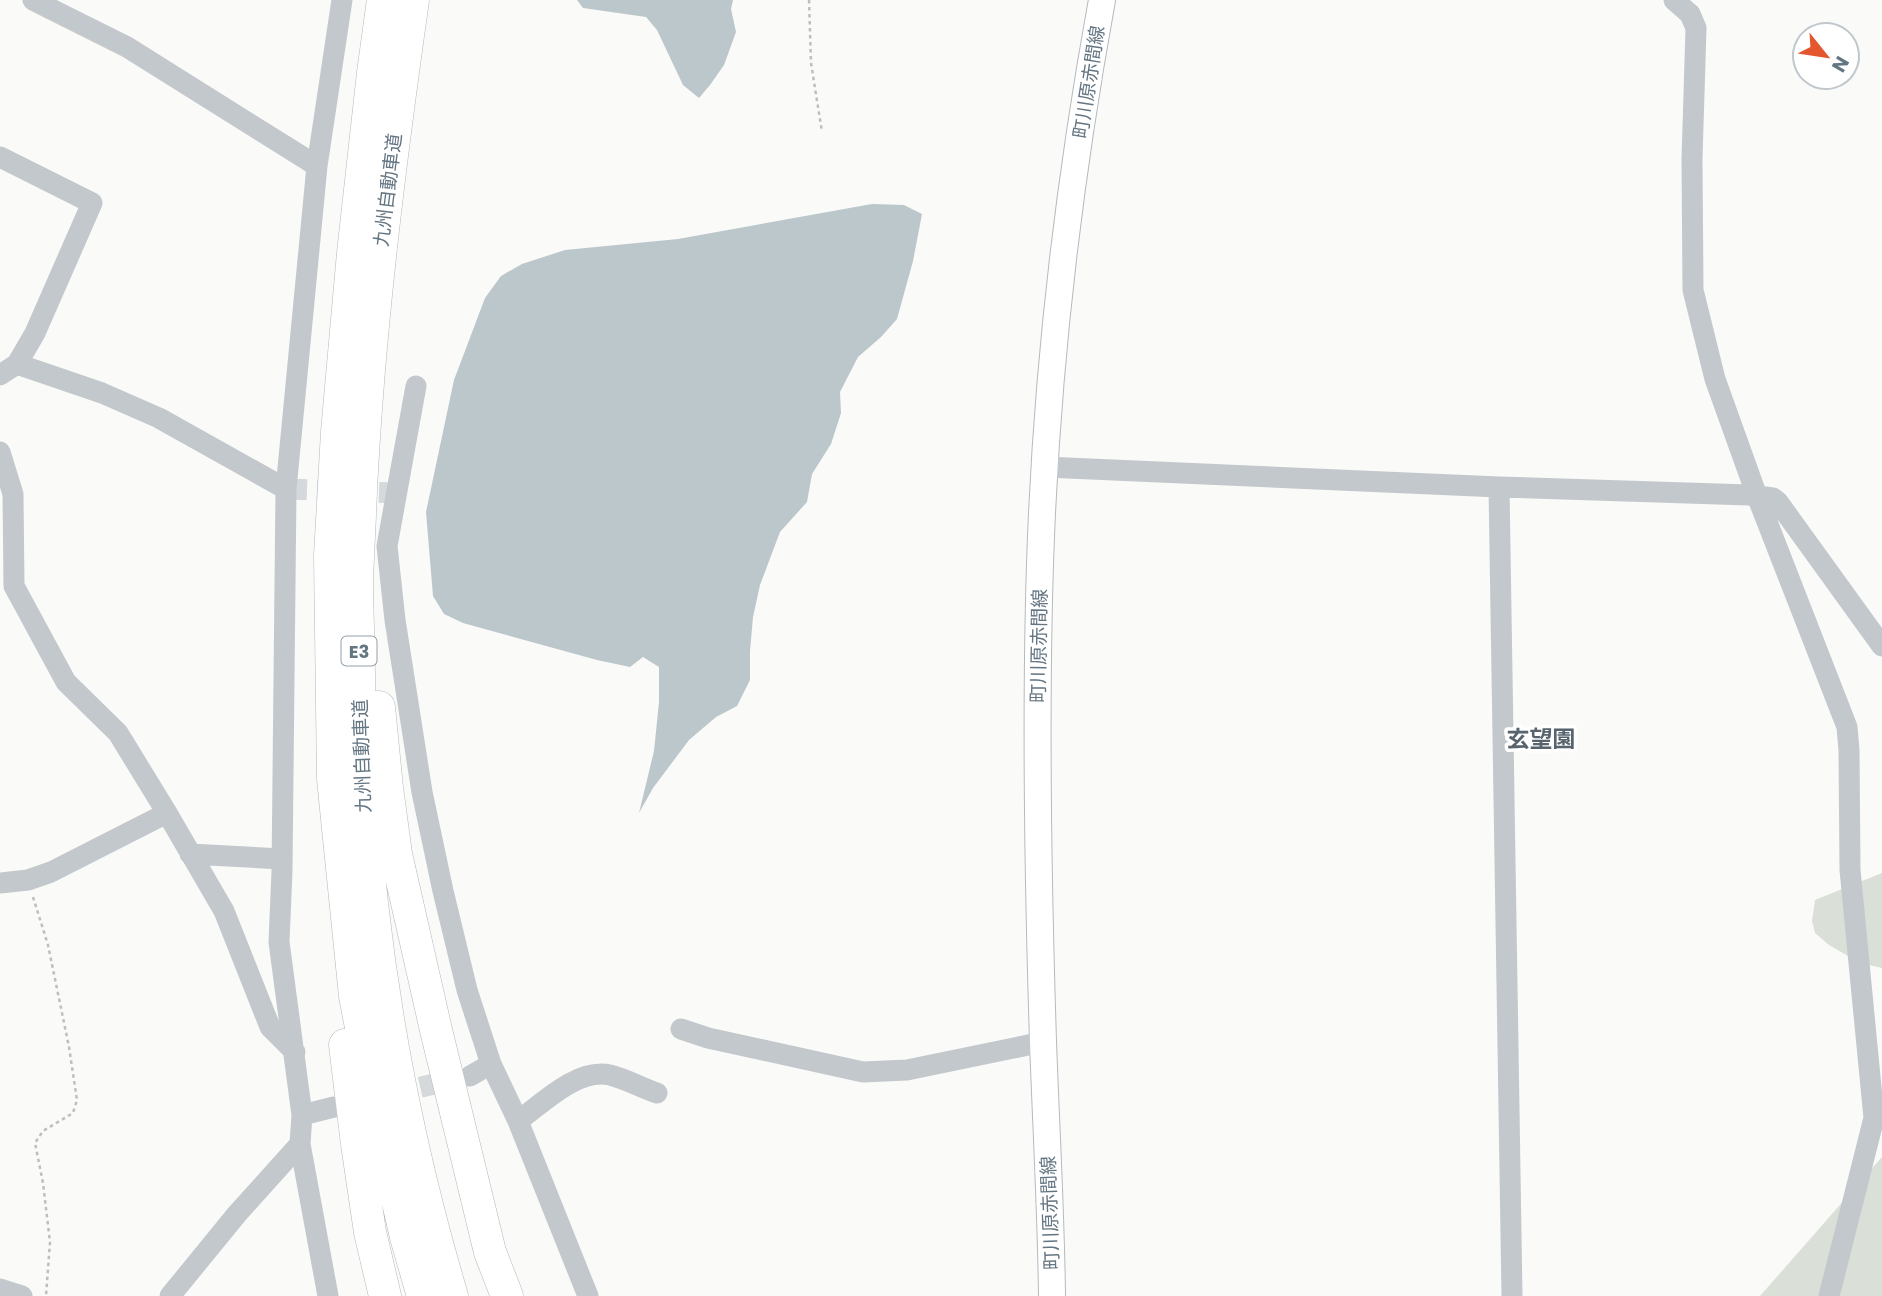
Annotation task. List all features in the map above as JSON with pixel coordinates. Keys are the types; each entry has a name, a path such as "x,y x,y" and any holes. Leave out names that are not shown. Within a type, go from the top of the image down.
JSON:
{"highway":[{"name":"九州自動車道","path":"383,0 352,253 337,432 330,556 333,779 355,996 378,1115 406,1237 423,1296"},
{"name":"九州自動車道","path":"413,0 384,227 364,440 357,582 362,785 370,881 383,983 405,1106 433,1230 452,1296"},
{"path":"364,440 374,662 396,854 489,1252 507,1296"},
{"path":"345,908 340,995 370,1233 385,1296"}],"main road":[{"name":"町川原赤間線","path":"1052,1296 1039,868 1040,563 1045,467 1063,267 1089,72 1102,0"}],"street":[{"path":"33,0 127,47 317,166"},
{"path":"328,1296 300,1144 302,1115 279,942 286,489 317,166 342,0"},
{"path":"1674,0 1690,14 1696,28 1692,159 1693,290 1714,379 1847,727 1850,870 1874,1118 1829,1296"},
{"path":"0,157 92,203 35,333 8,369 102,393 159,418 286,489"},
{"path":"416,386 387,546 422,792 467,989 491,1064 518,1121 588,1296"},
{"path":"0,452 13,494 14,586 66,681 118,733 167,813 224,912 270,1027 295,1052"},
{"path":"1045,467 1773,498 1882,646"},
{"path":"1499,487 1512,1296"},
{"path":"0,883 28,880 51,872 167,813"},
{"path":"190,853 282,859"},
{"path":"681,1029 708,1038 863,1072 907,1070 1043,1042"},
{"path":"470,1076 491,1064"},
{"path":"518,1121 573,1081 590,1074 609,1075 657,1093"},
{"path":"302,1115 334,1107"},
{"path":"170,1296 237,1214 300,1144"},
{"path":"0,1289 22,1296"}],"path":[{"path":"809,0 811,64 822,132"},
{"path":"28,880 48,945 77,1100 74,1113 43,1131 35,1143 50,1242 46,1296"}],"shaded area":[{"path":"577,0 733,0 731,9 736,32 724,65 699,98 683,85 657,30 646,17 583,8"},
{"path":"872,204 904,205 922,214 913,261 897,319 858,357 840,392 841,413 831,444 812,474 807,502 780,532 760,585 753,617 750,680 737,706 716,717 689,740 653,788 639,813 654,751 659,667 643,657 630,667 597,660 463,623 444,614 433,596 426,512 454,380 485,298 501,276 522,264 565,250 678,239"},
{"path":"1882,873 1882,968 1860,963 1829,945 1815,933 1812,921 1815,900"},
{"path":"1882,1157 1882,1296 1760,1296"}],"tunnel":[{"path":"286,489 396,493"},
{"path":"390,1094 461,1078"}],"district":[{"name":"玄望園","path":"1541,739"}]}
